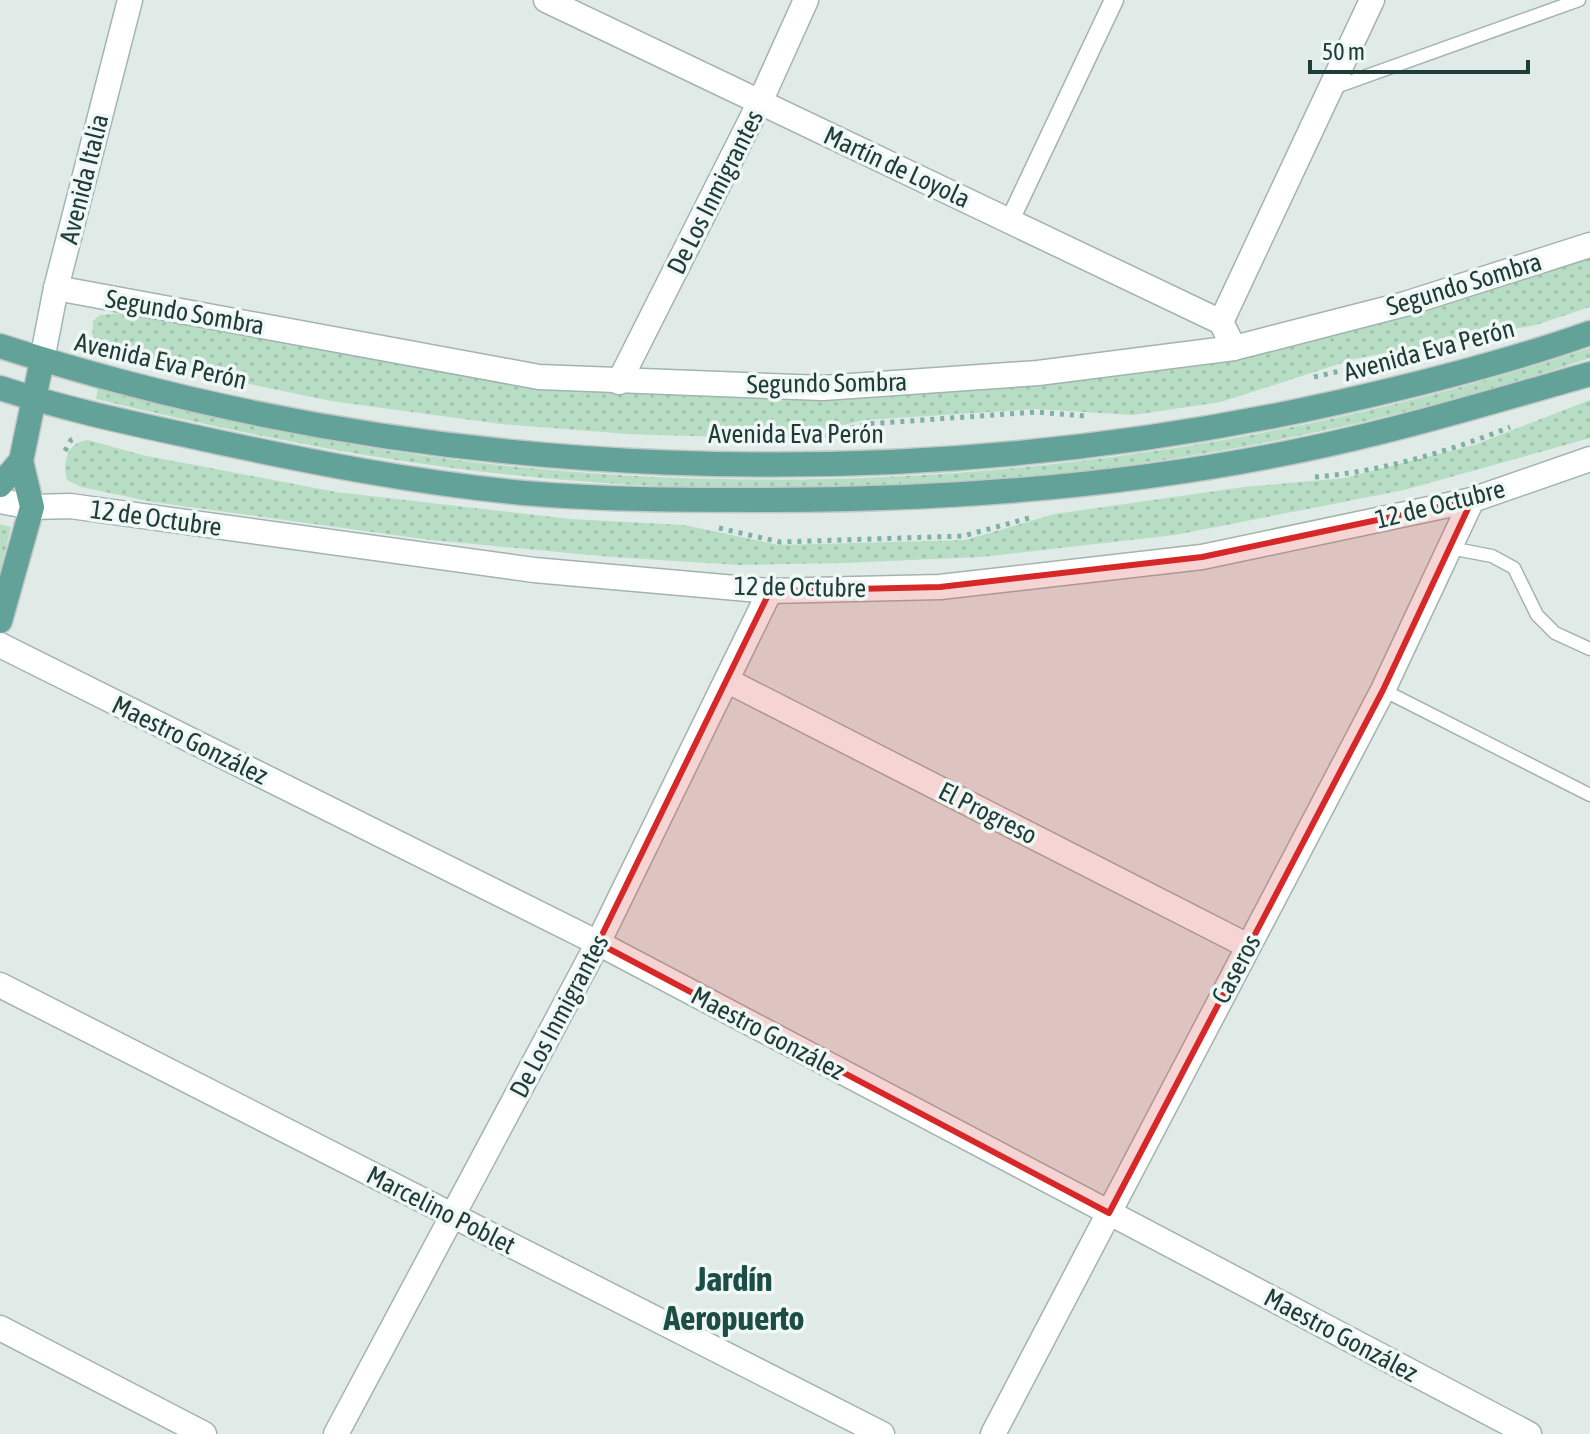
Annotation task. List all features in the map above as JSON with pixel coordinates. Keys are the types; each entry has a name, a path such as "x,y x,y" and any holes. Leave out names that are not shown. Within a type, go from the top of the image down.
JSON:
{"main road":[{"name":"Avenida Eva Perón","path":"0,346 172,396 431,442 565,456 676,462 886,463 1005,456 1256,421 1466,372 1590,333"},
{"path":"0,621 32,507 21,461 42,360"},
{"path":"0,388 84,413 291,458 510,491 676,500 862,500 1003,492 1149,476 1291,452 1400,428 1590,374"},
{"path":"0,485 21,461"}],"street":[{"name":"Avenida Italia","path":"42,360 56,288 130,0"},
{"name":"Martín de Loyola","path":"546,0 1221,322"},
{"name":"De Los Inmigrantes","path":"619,382 760,102 806,0"},
{"path":"1010,220 1114,0"},
{"path":"1234,348 1221,322 1372,0"},
{"name":"Segundo Sombra","path":"56,288 539,377 823,388 1038,373 1234,348 1405,304 1590,245"},
{"name":"12 de Octubre","path":"0,501 32,507 70,506 534,570 770,591 940,587 1202,557 1472,500 1590,459"},
{"name":"Caseros","path":"993,1434 1383,690 1472,500"},
{"name":"De Los Inmigrantes","path":"336,1434 598,943 770,591"},
{"name":"Maestro González","path":"0,645 598,943 1529,1434"},
{"name":"El Progreso","path":"728,681 1248,946"},
{"name":"Marcelino Poblet","path":"0,985 882,1434"},
{"path":"0,1328 204,1434"}],"lane":[{"path":"1328,89 1579,0"},
{"path":"1450,548 1492,556 1514,568 1537,615 1555,633 1590,649"},
{"path":"1383,690 1590,795"}],"highlighted area":[{"path":"1472,500 1383,690 1109,1213 598,943 770,591 940,587 1202,557"}],"green space":[{"path":"1590,257 1590,307 1536,325 1354,359 1221,402 1133,415 1036,409 864,420 787,439 628,434 501,424 331,401 106,354 95,344 93,337 93,321 100,315 123,313 540,389 817,397 1425,308"},
{"path":"1590,348 1590,358 1456,399 1319,432 1180,457 1040,476 899,486 758,489 617,484 477,471 285,441 96,399 98,387 312,437 499,465 656,477 814,479 972,472 1130,455 1286,428 1439,393"},
{"path":"1590,400 1590,438 1404,490 1175,535 981,557 739,565 431,540 153,502 81,487 67,480 65,467 71,449 88,440 142,455 336,492 570,519 684,525 779,545 965,540 1055,514 1244,487 1344,478 1474,445"},
{"path":"0,524 11,527 0,573"}],"district":[{"name":"Jardín Aeropuerto","path":"734,1298"}]}
